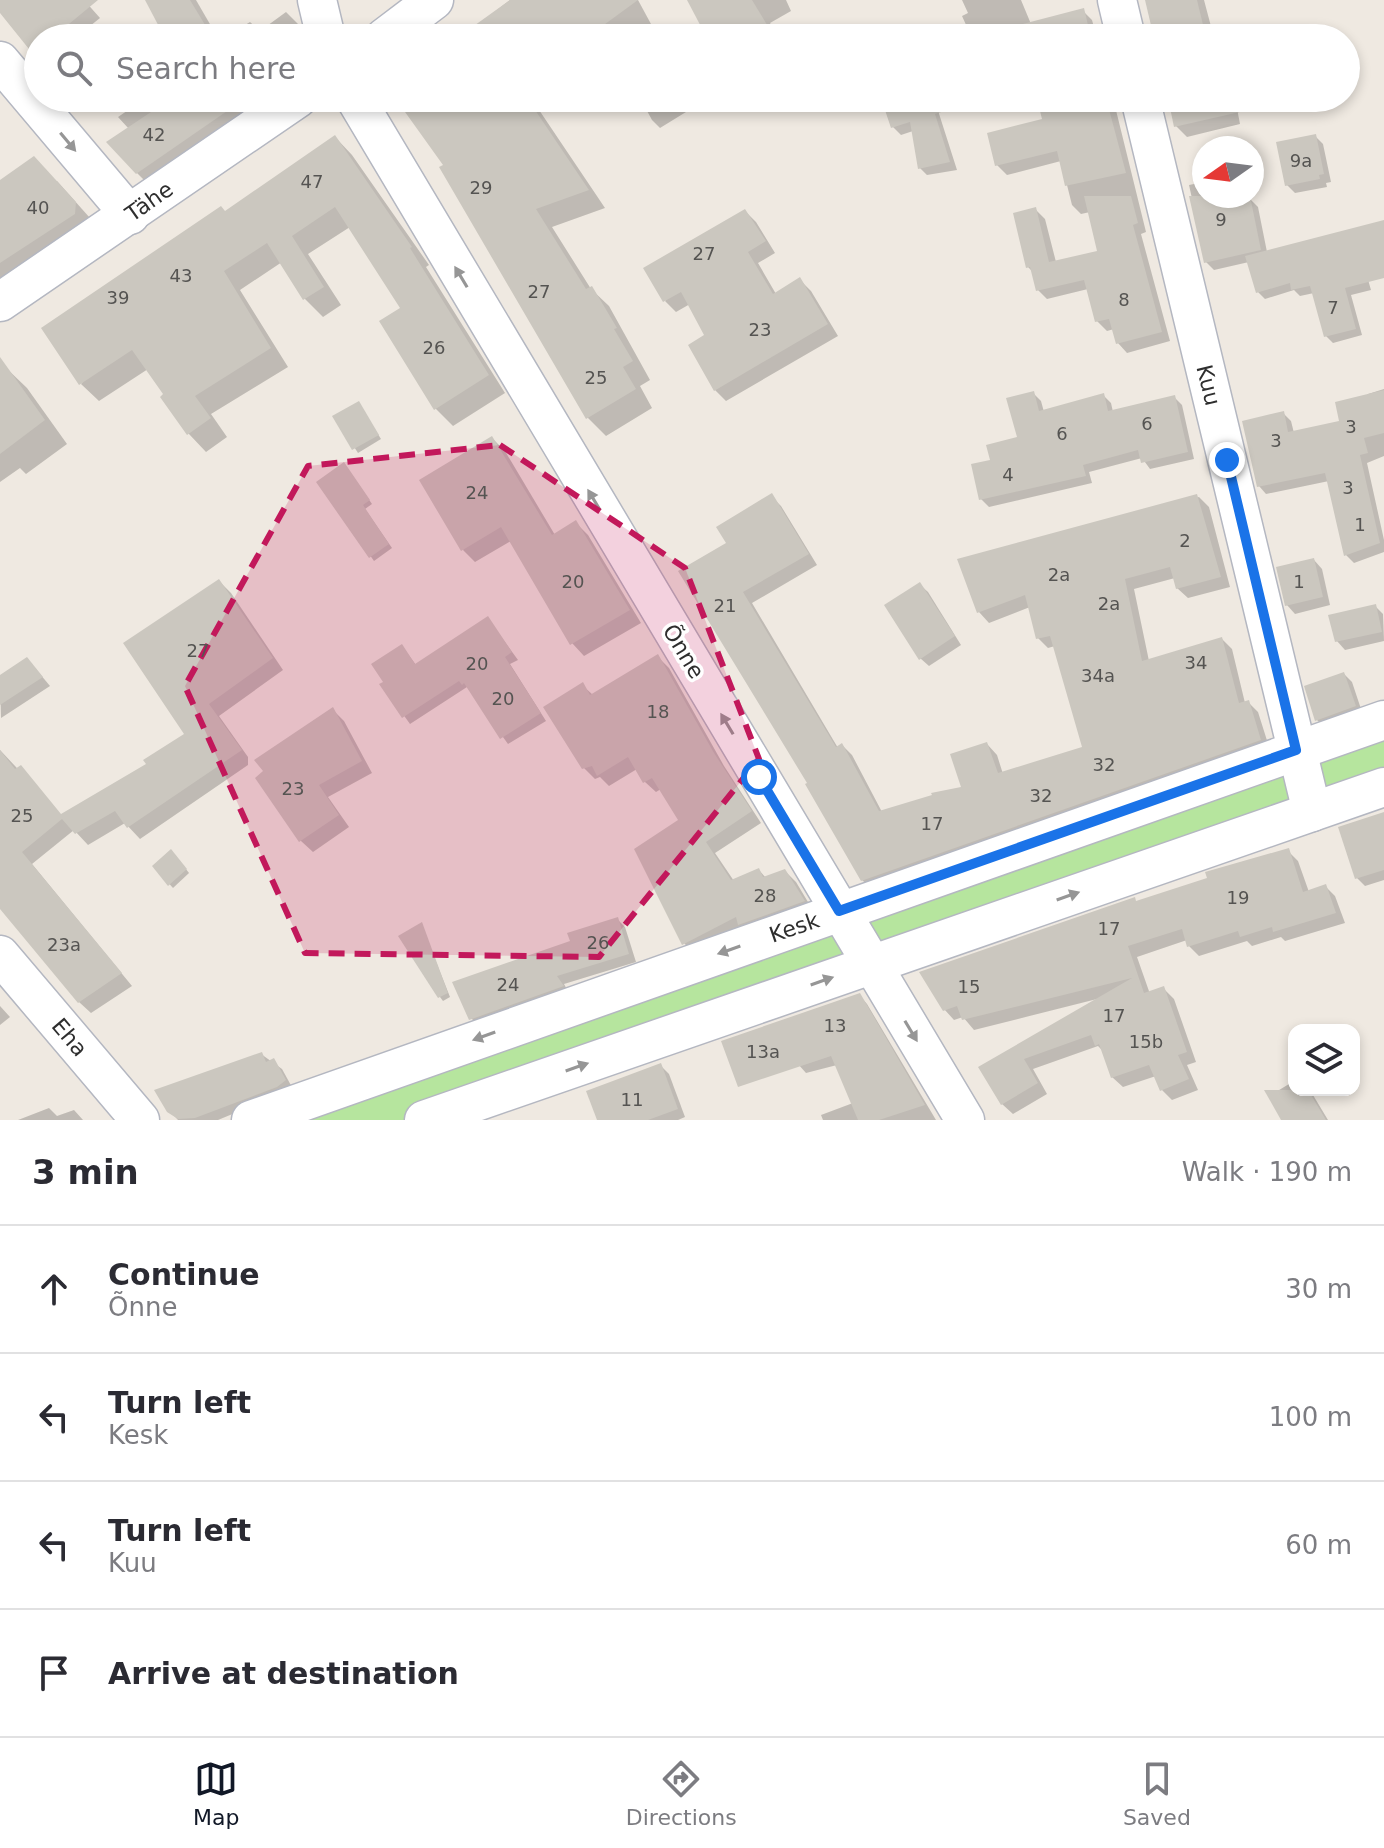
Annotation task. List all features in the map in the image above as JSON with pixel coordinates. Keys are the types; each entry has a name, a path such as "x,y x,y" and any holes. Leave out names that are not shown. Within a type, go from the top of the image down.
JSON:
{"street":[{"path":"317,0 323,24"},
{"path":"402,24 434,0"},
{"path":"1117,0 1123,24"},
{"path":"0,61 24,89"},
{"path":"43,112 130,215"},
{"name":"Tähe","path":"0,302 278,112"},
{"name":"Õnne","path":"363,112 965,1120"},
{"name":"Kuu","path":"1143,112 1312,812"},
{"name":"Kesk","path":"251,1120 1384,720"},
{"path":"424,1120 1384,787"},
{"name":"Eha","path":"0,955 140,1120"}],"highlighted area":[{"path":"500,445 685,568 759,759 599,957 305,953 185,686 308,466"}],"green space":[{"path":"1384,720 1384,787 424,1120 251,1120"}],"building":[{"path":"0,0 98,0 69,24 24,24 24,43 0,13"},
{"path":"145,0 190,0 205,24 158,24"},
{"path":"510,0 638,0 605,24 477,24"},
{"path":"687,0 752,0 767,24 700,24"},
{"path":"1145,0 1197,0 1203,24 1151,24"},
{"path":"1084,8 1088,24 1022,24"},
{"path":"151,112 226,112 136,174 106,142"},
{"path":"405,112 536,112 589,190 536,209 586,289 592,286 617,328 614,329 633,361 623,367 636,389 586,419 439,167 443,165"},
{"path":"886,112 941,112 935,114 950,162 918,169 910,122 891,128"},
{"path":"1040,112 1110,112 1126,173 1065,186 1057,151 995,166 987,133 1042,119"},
{"path":"1171,112 1240,112 1174,127"},
{"path":"1316,134 1324,174 1319,175 1320,179 1285,186 1276,142"},
{"path":"335,135 412,247 489,375 434,410 379,321 400,308 335,207 292,236 324,287 303,300 267,243 224,271 271,348 195,396 211,418 187,435 132,350 79,385 41,328 221,206 225,211"},
{"path":"34,156 76,202 75,214 0,263 0,180"},
{"path":"1084,196 1131,196 1138,223 1133,225 1162,332 1116,344 1109,319 1095,322 1084,280 1036,291 1030,267 1026,268 1013,213 1036,207 1049,262 1097,251"},
{"path":"1189,196 1192,196 1192,208 1252,208 1261,250 1204,263"},
{"path":"745,209 766,241 748,252 773,294 800,277 828,324 714,391 688,345 704,335 681,292 663,302 643,268"},
{"path":"1384,220 1384,278 1345,288 1356,329 1324,337 1310,286 1291,290 1290,283 1256,293 1245,256"},
{"path":"0,357 45,420 0,454"},
{"path":"1384,390 1384,433 1364,438 1368,453 1360,455 1380,543 1344,556 1325,473 1257,487 1242,421 1284,411 1288,432 1339,421 1335,402"},
{"path":"1034,391 1039,411 1104,393 1108,411 1175,395 1188,452 1141,463 1138,450 1083,465 1086,476 979,500 971,464 990,460 986,445 1017,437 1006,398"},
{"path":"359,401 379,435 352,450 332,416"},
{"path":"492,436 552,535 576,520 630,610 570,645 501,527 461,551 419,480"},
{"path":"344,462 370,500 363,505 389,544 369,558 316,482"},
{"path":"772,493 809,554 743,592 836,747 842,743 879,811 931,793 961,787 950,754 987,742 998,773 1082,747 1050,636 1036,639 1025,595 977,613 957,559 1197,494 1221,577 1176,589 1170,567 1125,579 1142,661 1222,637 1239,703 1249,700 1261,740 861,881 807,783 678,571 726,543 716,527"},
{"path":"1314,558 1323,597 1285,606 1276,567"},
{"path":"219,579 273,658 209,704 242,750 127,828 115,811 75,834 62,819 22,852 122,973 78,1003 0,909 0,750 15,769 21,765 61,814 146,764 143,760 184,734 123,643"},
{"path":"920,582 955,636 919,660 884,605"},
{"path":"1376,604 1382,632 1335,642 1328,615"},
{"path":"488,616 512,652 505,657 541,713 500,739 464,683 462,685 459,681 402,718 379,684 383,682 371,664 402,644 415,664"},
{"path":"658,654 714,753 752,811 706,842 731,880 759,868 763,877 785,869 805,901 738,925 736,917 682,945 634,849 678,820 652,778 643,783 628,757 597,776 592,766 582,769 543,707 583,682 590,695"},
{"path":"27,657 43,677 0,705 0,675"},
{"path":"1344,672 1356,706 1315,721 1304,686"},
{"path":"333,707 362,761 319,785 339,815 299,842 255,778 263,771 254,760"},
{"path":"1384,812 1384,870 1355,879 1338,827"},
{"path":"1289,848 1303,892 1326,884 1336,913 1273,932 1272,927 1240,937 1238,931 1187,947 1182,929 1128,946 1144,993 1164,986 1187,1052 1178,1055 1189,1079 1160,1091 1149,1065 1111,1078 1099,1044 1095,1046 1091,1035 1024,1059 1038,1083 1001,1105 978,1067 1132,978 962,1020 957,1006 943,1011 919,972 1135,897 1136,901 1207,878 1205,872"},
{"path":"171,849 187,869 168,886 152,866"},
{"path":"618,917 629,954 557,976 564,986 469,1020 452,982 570,941 567,933"},
{"path":"422,922 448,993 438,998 398,936"},
{"path":"860,993 925,1105 879,1120 858,1120 831,1056 738,1087 721,1041"},
{"path":"262,1052 266,1062 274,1058 286,1080 277,1087 195,1118 178,1119 167,1112 154,1090"},
{"path":"661,1063 678,1109 648,1120 597,1120 586,1091"},
{"path":"1264,1090 1288,1090 1288,1096 1312,1096 1326,1120 1281,1120"}],"route":[{"path":"759,777 839,911 1296,750 1227,460"}]}
